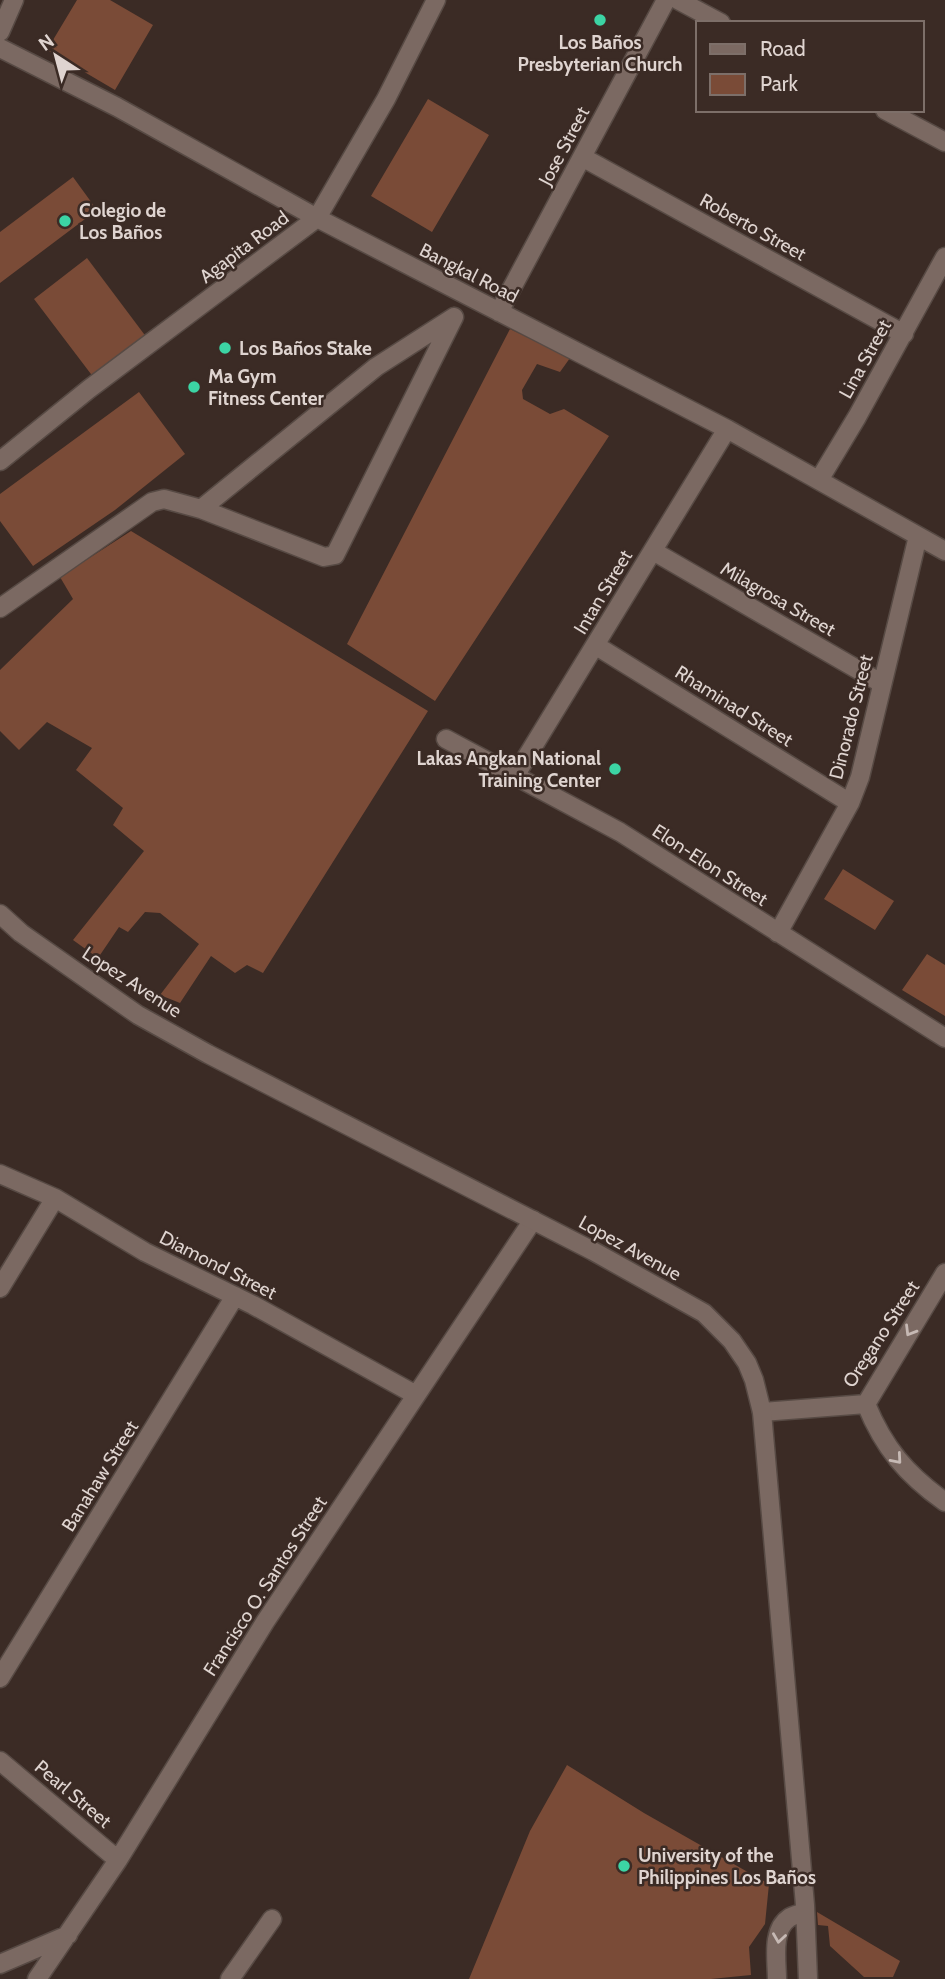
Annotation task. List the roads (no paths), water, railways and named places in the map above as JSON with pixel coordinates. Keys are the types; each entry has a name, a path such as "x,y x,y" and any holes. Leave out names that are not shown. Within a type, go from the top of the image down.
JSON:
{"street":[{"path":"0,32 14,0"},
{"name":"Agapita Road","path":"0,461 89,389 317,218 386,99 436,0"},
{"name":"Jose Street","path":"499,312 666,0"},
{"path":"678,0 717,21"},
{"name":"Bangkal Road","path":"0,48 117,107 317,218 727,429 945,551"},
{"path":"889,112 945,142"},
{"name":"Roberto Street","path":"582,157 904,334"},
{"name":"Lina Street","path":"819,480 904,334 945,257"},
{"path":"0,608 152,502 164,499 201,509 324,557 335,555 454,317 469,296"},
{"path":"201,509 376,367 454,317"},
{"name":"Intan Street","path":"515,776 727,429"},
{"name":"Dinorado Street","path":"778,933 850,803 868,744 918,536"},
{"name":"Milagrosa Street","path":"653,551 881,683"},
{"name":"Rhaminad Street","path":"595,645 850,803"},
{"name":"Elon-Elon Street","path":"446,740 620,832 945,1038"},
{"name":"Lopez Avenue","path":"0,914 21,933 138,1016 593,1251 704,1313 732,1341 747,1363 762,1412 805,1912 808,1979"},
{"name":"Diamond Street","path":"0,1174 55,1198 145,1252 234,1296 416,1395"},
{"path":"0,1288 55,1198"},
{"name":"Francisco O. Santos Street","path":"37,1979 118,1860 265,1622 533,1220"},
{"name":"Oregano Street","path":"762,1412 866,1404 945,1273"},
{"name":"Banahaw Street","path":"0,1678 234,1296"},
{"path":"866,1404 884,1442 897,1461 945,1502"},
{"name":"Pearl Street","path":"0,1761 118,1860"},
{"path":"777,1979 777,1940 781,1926 788,1919 805,1912"},
{"path":"230,1979 272,1919"},
{"path":"0,1964 68,1935"}],"place":[{"name":"Los Baños Presbyterian Church","path":"600,20"},
{"name":"Colegio de Los Baños","path":"65,221"},
{"name":"Los Baños Stake","path":"225,348"},
{"name":"Ma Gym Fitness Center","path":"194,387"},
{"name":"Lakas Angkan National Training Center","path":"615,769"},
{"name":"University of the Philippines Los Baños","path":"624,1866"}]}
